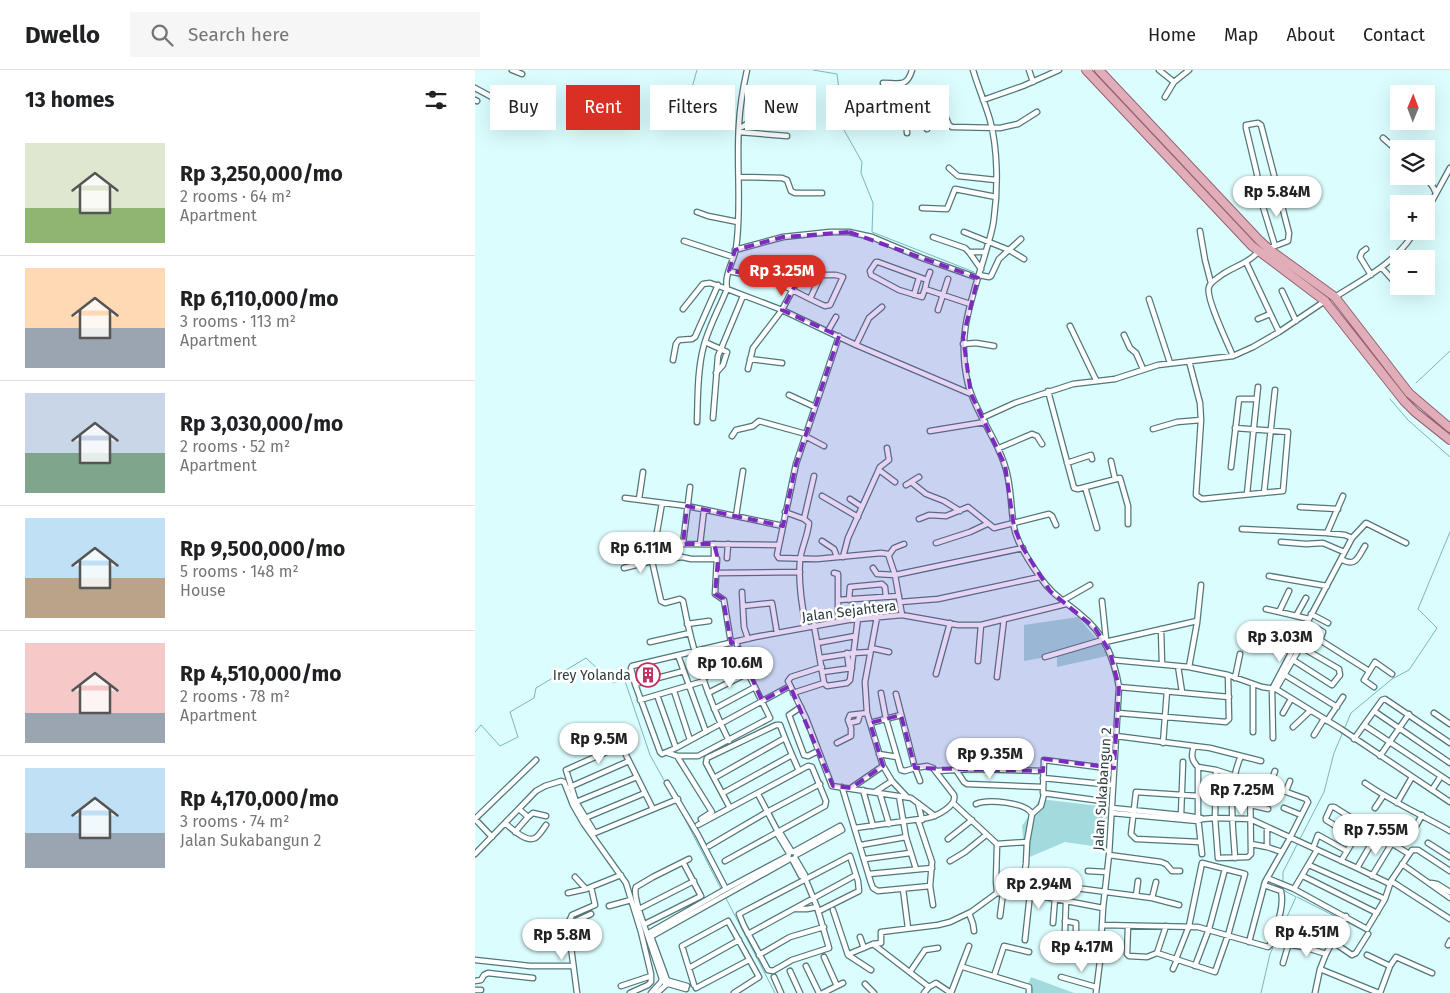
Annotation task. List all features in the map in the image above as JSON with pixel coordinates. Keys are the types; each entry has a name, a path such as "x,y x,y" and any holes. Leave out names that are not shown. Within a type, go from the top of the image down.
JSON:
{"main road":[{"path":"1086,70 1210,203 1259,252 1325,301 1404,400 1415,412 1450,440"},
{"path":"1099,70 1217,197 1271,247 1335,297 1409,393 1450,428"}],"street":[{"path":"512,70 522,74"},
{"path":"697,422 699,376 705,342 727,289 726,281 735,250 739,177 739,130 741,102 747,70"},
{"path":"883,83 905,82 909,79 912,70"},
{"name":"Jalan Sukabangun 2","path":"973,70 992,129 996,197 989,241 964,330 963,344 966,374 971,394 999,448 1009,479 1016,534 1050,591 1090,622 1104,641 1113,660 1119,687 1109,855 1104,893 1101,961 1096,993"},
{"path":"1029,70 1033,82"},
{"path":"983,100 1033,82 1059,70"},
{"path":"1159,70 1174,82"},
{"path":"1165,97 1174,82 1189,70"},
{"path":"475,88 490,96"},
{"path":"949,125 952,127 992,129 1017,124 1037,112"},
{"path":"1258,123 1261,125 1289,236 1288,241 1271,247 1246,127 1246,125 1258,123"},
{"path":"739,130 745,127"},
{"path":"739,130 787,136"},
{"path":"1383,138 1390,144"},
{"path":"949,168 958,176 996,180"},
{"path":"1435,193 1450,168"},
{"path":"739,177 782,178 788,181 791,191 795,193 822,194"},
{"path":"1432,185 1435,193"},
{"path":"922,208 947,209 955,190 996,197"},
{"path":"1259,194 1277,190"},
{"path":"697,212 737,222"},
{"path":"1200,231 1211,283"},
{"path":"735,250 783,238 830,232 849,232 873,237 922,258 979,276 989,277 999,259 1021,239"},
{"path":"964,232 989,241 1024,259"},
{"path":"933,236 952,242 969,252 981,269"},
{"path":"1335,297 1382,268 1409,240"},
{"path":"684,241 733,257"},
{"path":"1366,249 1361,253 1360,257 1371,275"},
{"path":"969,252 985,252"},
{"path":"1233,356 1211,302 1208,288 1211,283 1259,252"},
{"path":"922,297 899,290 871,275 870,271 877,261 927,280"},
{"path":"1246,262 1279,332"},
{"path":"1382,268 1390,277"},
{"path":"729,271 769,280 798,280"},
{"path":"747,369 753,348 782,310 802,272"},
{"path":"920,303 930,272"},
{"path":"769,280 825,306 829,306 843,277 821,275 810,299"},
{"path":"914,295 919,278"},
{"path":"938,310 948,279"},
{"path":"683,309 703,284 709,282 782,310 856,345 971,394"},
{"path":"673,360 676,344 679,340 695,337 718,285"},
{"path":"925,289 970,304"},
{"path":"1282,292 1296,321"},
{"path":"713,418 716,373 720,349 743,296"},
{"path":"1149,299 1170,363"},
{"path":"930,431 983,420 1048,391 1073,384 1115,379 1143,369 1170,363 1233,356 1253,348 1325,301"},
{"path":"856,345 869,318 882,307"},
{"path":"1258,319 1270,314"},
{"path":"828,331 837,317"},
{"path":"1070,326 1096,380"},
{"path":"1124,335 1130,348 1138,355 1143,369"},
{"path":"839,336 796,464 777,555 779,558 800,559 881,553 889,555"},
{"path":"705,342 727,354 723,365 716,373"},
{"path":"963,344 976,343 994,346"},
{"path":"750,359 782,363"},
{"path":"1189,361 1200,403 1201,420 1196,495 1202,499 1283,490 1288,432 1253,431 1235,428"},
{"path":"1247,494 1258,388"},
{"path":"1264,493 1275,390"},
{"path":"1048,391 1073,488 1078,489 1121,478 1128,506 1128,524"},
{"path":"789,395 815,407"},
{"path":"1231,468 1239,399 1257,399"},
{"path":"1153,429 1177,422 1201,420"},
{"path":"732,436 736,430 751,426 759,421 806,435 824,446"},
{"path":"999,448 1032,434 1037,436 1042,444"},
{"path":"840,557 879,470 889,460 887,448"},
{"path":"1067,463 1091,455 1092,459"},
{"path":"1111,461 1115,479"},
{"path":"879,470 895,482"},
{"path":"736,516 743,471"},
{"path":"639,500 643,472"},
{"path":"804,519 814,476"},
{"path":"906,485 919,477"},
{"path":"911,482 926,494 944,500 960,511"},
{"path":"690,487 683,544 779,545"},
{"path":"1085,487 1097,528"},
{"path":"822,496 858,517"},
{"path":"1327,533 1343,496"},
{"path":"625,498 687,506 783,526"},
{"path":"850,499 862,507"},
{"path":"662,503 652,561 661,601 665,603 682,600 687,624 708,693 729,741"},
{"path":"919,519 929,515 946,516 968,506 987,524 996,528 1049,514 1056,525"},
{"path":"1301,507 1338,509"},
{"path":"700,544 704,510"},
{"path":"785,512 809,522 800,559 806,627"},
{"path":"1274,689 1293,660 1308,620 1352,538 1366,523 1406,543"},
{"path":"936,543 970,532 987,524"},
{"path":"1242,529 1327,533 1345,535 1352,538"},
{"path":"822,541 834,549 840,557"},
{"path":"1281,542 1323,543 1344,552"},
{"path":"684,672 635,684 662,754 696,756 729,741 770,718 734,643 724,600 715,594 717,560 714,559 714,544"},
{"path":"727,558 728,544"},
{"path":"889,555 895,547 904,544"},
{"path":"1341,559 1348,563 1353,562 1365,546"},
{"path":"873,568 877,574 895,575 1023,548"},
{"path":"889,555 895,575 902,615"},
{"path":"625,568 652,561 682,557 689,559 714,559"},
{"path":"717,573 800,572"},
{"path":"834,572 838,574 838,621"},
{"path":"1269,576 1327,586"},
{"path":"900,602 938,599 1040,577"},
{"path":"849,600 850,587 884,585 886,597"},
{"name":"Jalan Sejahtera","path":"635,684 631,669 633,666 747,639 814,625 869,617 902,615 950,624 981,624 1004,620 1064,603 1090,585"},
{"path":"1189,667 1201,585"},
{"path":"868,586 869,617"},
{"path":"1279,612 1289,591"},
{"path":"742,592 744,627 747,639"},
{"path":"838,600 899,596"},
{"path":"1296,616 1306,598"},
{"path":"1102,601 1107,635 1104,641"},
{"path":"743,606 772,603 777,633"},
{"path":"1266,609 1308,620 1323,632 1320,640 1369,671"},
{"path":"1311,614 1328,623"},
{"path":"877,617 865,688 867,713 883,766 892,781 907,797 935,816"},
{"path":"793,693 824,683 827,686 849,682 851,679 850,653 858,618"},
{"path":"687,624 709,620"},
{"path":"997,677 1004,620"},
{"path":"1045,657 1104,641 1197,621"},
{"path":"936,674 950,624"},
{"path":"978,661 981,624"},
{"path":"814,625 824,683"},
{"path":"1161,629 1162,664"},
{"path":"650,642 690,633"},
{"path":"817,643 855,636"},
{"path":"1293,660 1332,685 1340,675 1339,669 1299,645"},
{"path":"1273,738 1274,689 1299,645"},
{"path":"820,658 871,650 889,652"},
{"path":"1235,678 1240,654"},
{"path":"678,656 706,732"},
{"path":"1113,660 1189,667 1274,689 1341,729 1450,802"},
{"path":"1374,687 1364,680 1375,662 1393,674"},
{"path":"641,700 689,687 730,664 733,665 740,677"},
{"path":"1178,666 1182,692"},
{"path":"851,668 822,670 789,678 788,681 801,707 831,784 834,787 907,797"},
{"path":"708,693 748,673"},
{"path":"1285,674 1337,707"},
{"path":"1118,713 1226,722 1229,719 1228,676"},
{"path":"1253,684 1253,732"},
{"path":"667,753 790,686"},
{"path":"714,709 755,687"},
{"path":"1119,687 1229,696"},
{"path":"674,691 690,740"},
{"path":"1163,743 1167,691"},
{"path":"855,828 920,820 935,816 953,803 955,796 937,771 930,766 902,771 886,719 881,693"},
{"path":"896,694 920,781"},
{"path":"657,695 676,748"},
{"path":"1314,735 1343,697"},
{"path":"1283,713 1291,699"},
{"path":"1354,739 1382,700 1385,699 1450,743"},
{"path":"801,707 790,713 789,716 804,754 808,756 818,751"},
{"path":"1293,727 1310,710"},
{"path":"1374,711 1450,763"},
{"path":"837,743 851,736 848,718 850,715 867,713"},
{"path":"1434,713 1450,724"},
{"path":"849,723 858,722 861,714"},
{"path":"1380,756 1409,714"},
{"path":"870,723 901,715"},
{"path":"730,808 706,763 707,758 776,725 780,725 799,771"},
{"path":"1364,725 1450,782"},
{"path":"1117,736 1194,746 1261,761"},
{"path":"714,778 785,738"},
{"path":"1194,746 1191,757 1198,767 1202,854"},
{"path":"653,809 623,750 617,748 567,769 566,774 576,802 595,833 676,800"},
{"path":"879,754 897,757"},
{"path":"723,793 792,755"},
{"path":"677,756 712,812 701,819"},
{"path":"1235,858 1232,817 1233,776 1241,756"},
{"path":"492,837 475,819 536,760"},
{"path":"570,787 629,761"},
{"path":"1021,893 1027,864 1027,842 1032,814 1041,806 1044,794 1044,761 1114,768"},
{"path":"1181,817 1183,762"},
{"path":"698,825 808,766 812,767 826,801 825,806 725,861"},
{"path":"851,788 883,766"},
{"path":"1198,767 1216,770 1249,779 1251,805 1250,857 1218,858 1215,818 1216,770"},
{"path":"1044,794 1101,802 1103,800 1106,768"},
{"path":"956,770 967,784 1043,787"},
{"path":"937,771 1043,771"},
{"path":"1250,786 1268,790 1275,771"},
{"path":"1432,790 1441,776"},
{"path":"576,802 637,777"},
{"path":"1397,803 1412,777"},
{"path":"1043,778 1113,785"},
{"path":"878,793 892,781"},
{"path":"1286,791 1290,781"},
{"path":"475,854 539,788 564,782 573,805 584,824 626,883 641,932 651,976 648,985 631,993"},
{"path":"667,783 723,893"},
{"path":"1365,783 1383,796 1422,815 1450,832"},
{"path":"709,846 820,784"},
{"path":"1249,942 1264,886 1291,839 1308,802 1307,799 1270,786"},
{"path":"842,787 861,845 872,887 878,891 930,886"},
{"path":"863,790 873,826"},
{"path":"1198,796 1136,792 1131,834 1134,838 1200,842"},
{"path":"585,818 645,793"},
{"path":"878,793 889,824"},
{"path":"758,794 778,835 805,875 805,878 818,909 829,944 828,948 808,954 770,972 759,955 739,914 805,878 849,856 856,875 859,890 818,909 795,909"},
{"path":"899,796 906,837 916,870"},
{"path":"1375,808 1383,796"},
{"path":"976,804 987,801 1014,805 1027,809 1032,814"},
{"path":"918,803 920,820 932,862 930,886 933,905"},
{"path":"953,803 997,844 1027,842"},
{"path":"1251,805 1269,809"},
{"path":"1355,838 1326,820 1325,818 1331,807 1334,807 1409,854"},
{"path":"1284,808 1301,815"},
{"path":"519,810 528,817"},
{"path":"1112,811 1200,819 1232,817 1250,819 1391,883 1450,919"},
{"path":"515,832 533,813 546,816"},
{"path":"1409,839 1422,815"},
{"path":"949,839 972,820"},
{"path":"505,824 529,839 533,839 546,825"},
{"path":"1341,861 1363,825"},
{"path":"647,934 842,830 840,826 792,856"},
{"path":"1267,827 1267,847"},
{"path":"950,861 965,852 986,834"},
{"path":"1357,868 1377,834"},
{"path":"1292,888 1303,876 1309,865 1318,835 1347,851"},
{"path":"861,845 906,837"},
{"path":"1372,876 1392,843"},
{"path":"1428,843 1450,857"},
{"path":"997,844 996,881 1000,893 1000,916"},
{"path":"1251,844 1282,852"},
{"path":"1268,878 1292,888 1345,919 1367,928 1385,900 1391,883 1402,864 1414,850 1418,850 1450,871"},
{"path":"865,859 910,853"},
{"path":"1109,855 1161,862 1173,871 1180,871"},
{"path":"664,981 634,897 636,888 689,859"},
{"path":"645,924 701,896 683,862"},
{"path":"1128,926 1128,955 1147,957 1157,953 1177,960 1195,966 1213,973 1216,972 1245,874 1202,863 1189,926 1177,960 1173,969"},
{"path":"1402,864 1431,883 1437,884 1450,896"},
{"path":"1309,865 1385,900"},
{"path":"869,874 932,868"},
{"path":"1195,966 1209,929 1225,868"},
{"path":"1088,870 1106,872"},
{"path":"568,893 589,888 621,875"},
{"path":"748,934 856,875"},
{"path":"1303,876 1377,912"},
{"path":"575,877 589,888 595,905 572,915 569,921 577,993"},
{"path":"639,909 694,880"},
{"path":"1043,880 1104,893 1152,898 1179,905"},
{"path":"1136,896 1137,881"},
{"path":"1152,898 1156,882"},
{"path":"1103,924 1189,926 1209,929 1266,948 1269,947 1281,907 1281,891 1264,886"},
{"path":"903,889 908,928"},
{"path":"657,993 664,981 652,939 653,936 723,893"},
{"path":"849,954 873,944 881,943 881,932 938,925 969,913 1000,893 1030,894 1103,908"},
{"path":"1025,940 1030,894"},
{"path":"1053,923 1055,898"},
{"path":"609,906 631,900"},
{"path":"1065,931 1066,901"},
{"path":"833,910 849,954 848,956 871,970"},
{"path":"969,913 974,931"},
{"path":"569,921 575,921 591,914"},
{"path":"1316,993 1320,969 1345,919"},
{"path":"695,989 682,946 727,921 759,978 734,993"},
{"path":"1065,921 1076,923 1076,932"},
{"path":"1157,953 1167,926"},
{"path":"759,955 790,937 824,927"},
{"path":"1296,929 1306,935 1304,947"},
{"path":"1333,942 1352,955 1356,953 1368,934"},
{"path":"860,937 864,948"},
{"path":"689,968 739,940"},
{"path":"873,944 929,987"},
{"path":"1283,963 1289,945 1304,947 1326,954"},
{"path":"924,993 936,983 951,993 963,967 964,957 969,946"},
{"path":"994,976 1004,946 1029,952"},
{"path":"910,972 925,950 938,948"},
{"path":"1367,955 1390,966"},
{"path":"824,957 837,986"},
{"path":"1320,969 1380,993 1390,966 1393,960 1398,957 1432,973"},
{"path":"475,960 530,966 573,966"},
{"path":"695,989 749,960"},
{"path":"806,966 819,993"},
{"path":"963,967 1029,987 1029,993"},
{"path":"790,971 800,993"},
{"path":"475,981 481,980 483,975 488,973 533,978"},
{"path":"621,986 651,976"},
{"path":"774,977 781,993"},
{"path":"1061,977 1096,987"},
{"path":"664,981 687,989 690,984 695,989"},
{"path":"651,993 664,981"},
{"path":"823,993 843,983"},
{"path":"865,984 872,993"},
{"path":"475,990 481,990"}],"highlighted area":[{"path":"849,232 978,278 963,337 971,394 1005,465 1014,527 1023,548 1050,591 1095,628 1110,652 1119,687 1114,768 1044,759 1043,771 915,768 901,715 870,723 883,766 851,788 833,786 790,686 762,701 736,642 731,643 723,599 715,594 718,559 714,544 683,544 687,506 783,526 796,464 839,336 782,310 798,280 729,271 735,250 783,237"}],"shaded area":[{"path":"1078,617 1101,644 1107,656 1057,667 1057,655 1024,661 1024,625"},
{"path":"1040,799 1107,807 1106,848 1065,842 1025,859 1022,826"},
{"path":"1031,977 1074,993 1025,993"}],"waterway":[{"path":"697,70 684,116 736,129"},
{"path":"813,70 837,74 844,130 862,162 861,173 873,203 872,232 974,272"},
{"path":"1416,383 1450,351"},
{"path":"1390,399 1408,420 1450,457"},
{"path":"1283,882 1283,872 1324,792 1334,753 1351,713 1392,679 1409,670 1437,628 1418,609 1450,532"},
{"path":"475,732 481,725 500,746 518,737 510,712 534,698 536,688 586,658 613,683 624,678 650,755 665,782"},
{"path":"673,796 775,993"},
{"path":"1261,993 1270,954 1296,897 1283,890 1283,886"},
{"path":"1297,897 1366,932"}],"place":[{"name":"Irey Yolanda","path":"648,675"}]}
